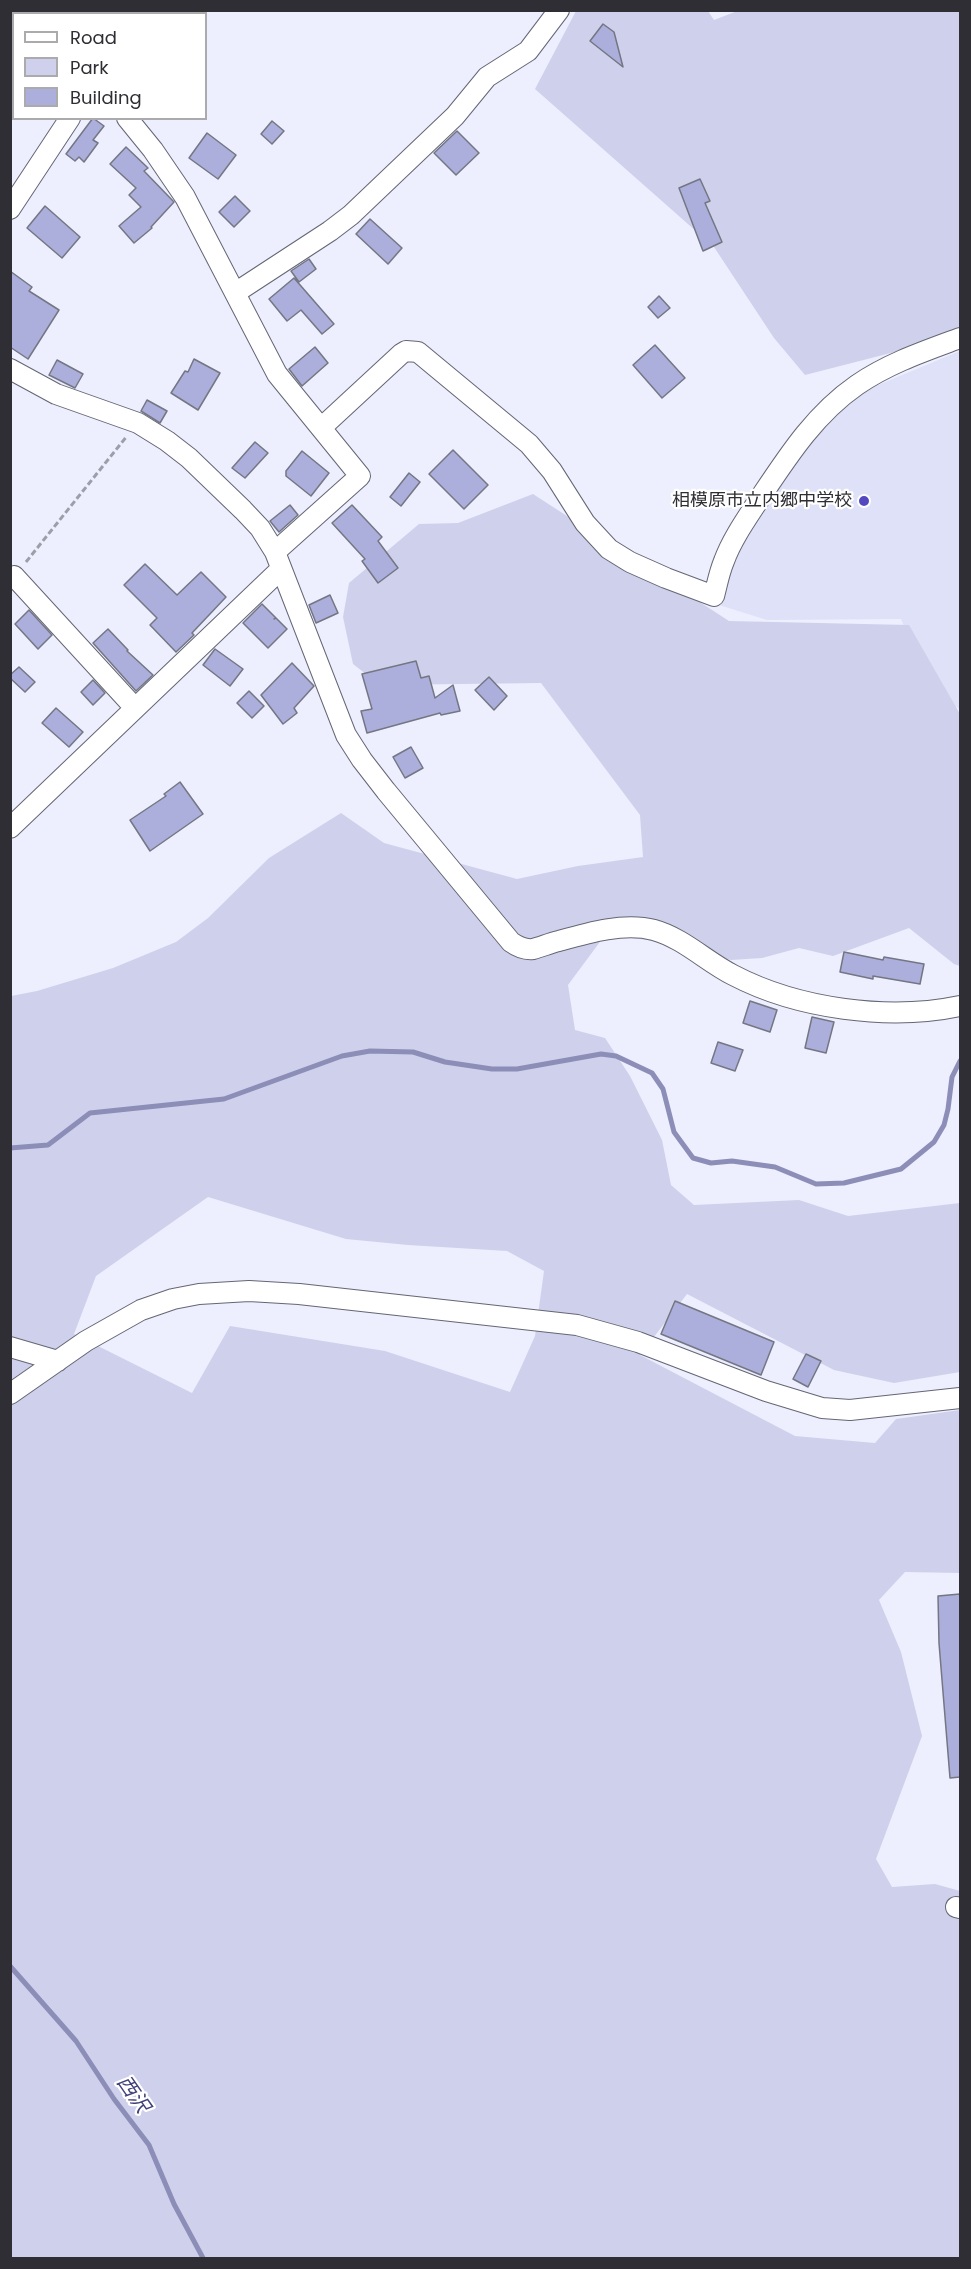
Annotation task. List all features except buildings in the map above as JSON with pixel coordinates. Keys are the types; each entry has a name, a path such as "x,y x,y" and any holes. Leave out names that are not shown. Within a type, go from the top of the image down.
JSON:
{"street":[{"path":"235,293 351,215 455,116 487,77 528,51 559,10"},
{"path":"10,209 69,120"},
{"path":"10,828 135,708 360,476 277,374 185,197 130,120"},
{"path":"321,428 401,354 406,351 418,352 529,444 552,471 585,523 609,549 648,570 714,596 724,560 734,541 797,444 814,423 835,402 869,377 897,363 960,338"},
{"path":"10,369 56,394 138,423 167,441 189,458 261,528 278,561 320,671 353,747 386,791 473,894 497,927 520,948 532,949 594,932 641,928 654,930 672,938 750,984 797,999 885,1012 909,1012 960,1006"},
{"path":"14,576 135,708"},
{"path":"10,1394 125,1318 157,1303 225,1291 273,1292 577,1325 638,1342 766,1390 822,1407 850,1410 960,1398"},
{"path":"10,1347 58,1361"}],"path":[{"path":"14,576 138,423"}],"shaded area":[{"name":"相模原市立内郷中学校","path":"960,351 960,709 953,705 925,676 901,619 767,620 716,604 731,564 805,438 871,388"}],"green space":[{"path":"740,10 960,11 960,329 922,345 805,375 774,338 714,247 535,89 576,11 708,11 714,20"},
{"path":"533,494 729,621 909,625 960,714 960,966 954,964 909,928 833,956 799,948 762,958 731,960 648,940 605,935 568,985 575,1030 605,1038 630,1076 662,1140 671,1185 694,1205 799,1200 848,1216 960,1203 960,1372 894,1383 834,1370 687,1294 640,1355 795,1436 875,1443 896,1419 960,1410 960,1573 905,1572 879,1600 901,1652 922,1736 876,1859 892,1887 935,1884 960,1891 960,2258 11,2258 11,996 37,991 113,968 176,942 208,918 269,858 341,813 384,843 517,879 578,866 643,857 640,815 541,683 380,685 353,664 343,617 349,583 419,524 458,523","holes":["208,1197 346,1239 507,1251 544,1271 535,1336 510,1392 385,1351 230,1326 192,1393 74,1334 96,1276"]}],"waterway":[{"path":"10,1148 48,1145 90,1113 224,1099 342,1056 370,1051 413,1052 445,1062 492,1069 517,1069 601,1054 616,1056 652,1073 663,1089 674,1132 693,1158 711,1163 732,1161 775,1167 816,1184 844,1183 901,1169 934,1142 944,1125 952,1077 960,1061"},
{"name":"西沢","path":"10,1966 76,2041 114,2099 149,2145 174,2204 203,2258"}],"place":[{"name":"相模原市立内郷中学校","path":"864,501"}]}
